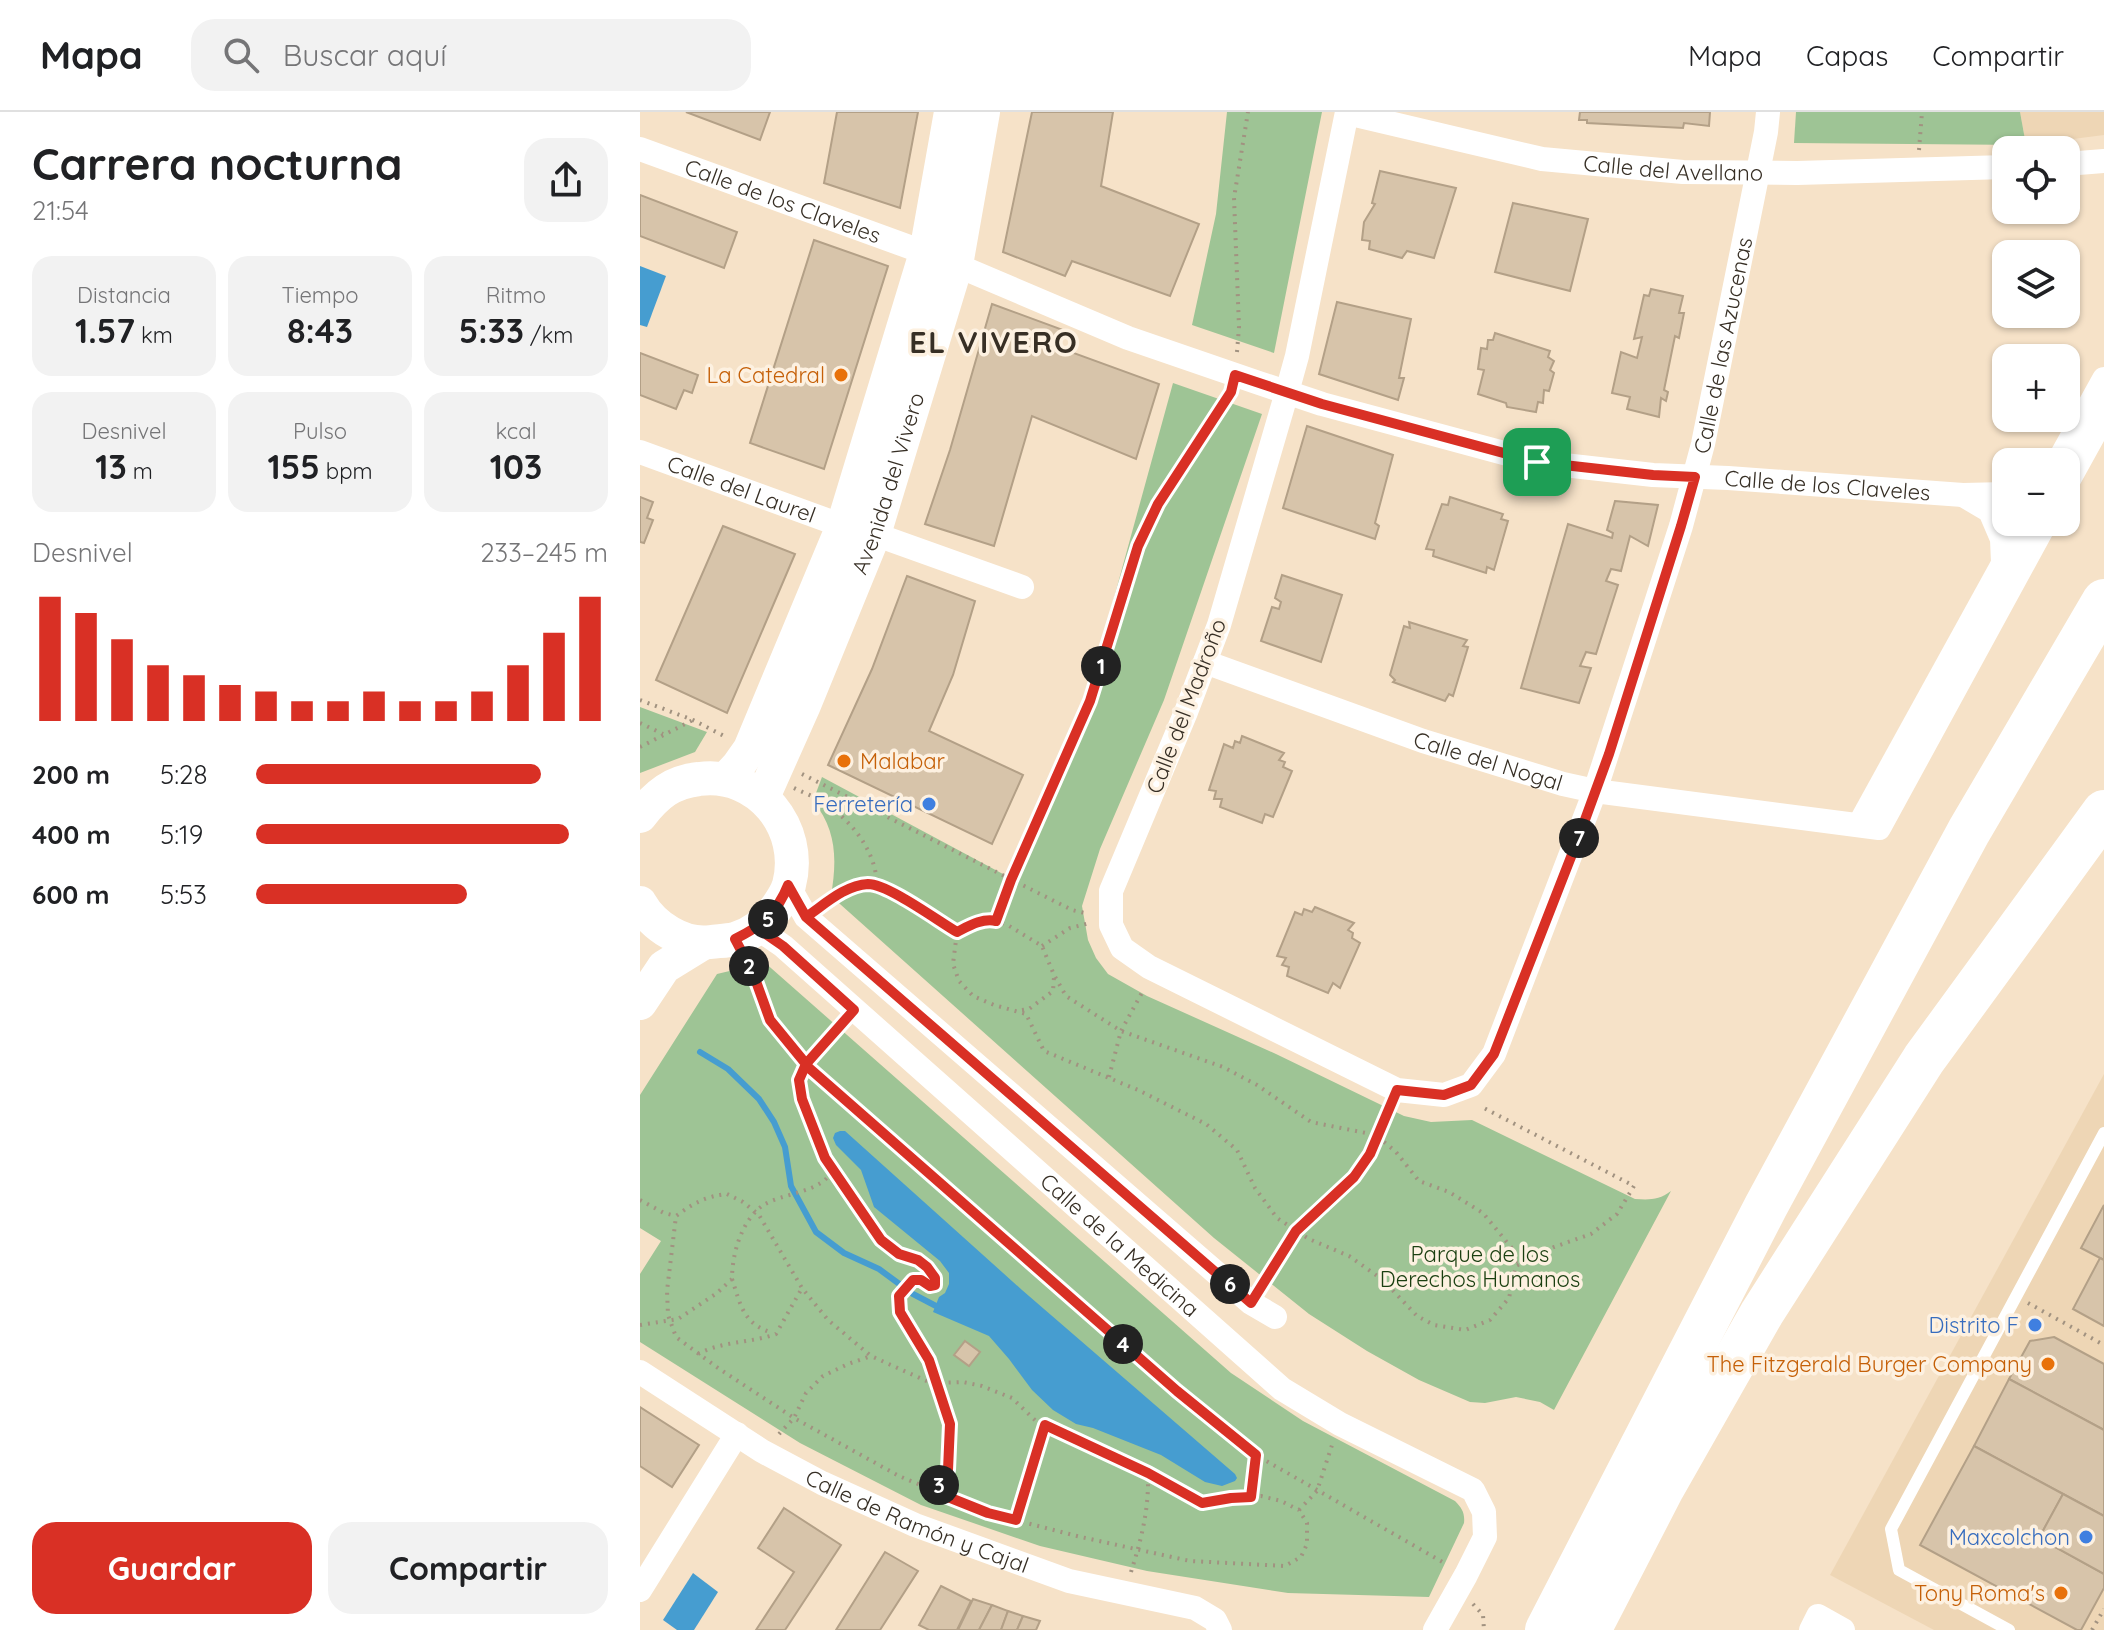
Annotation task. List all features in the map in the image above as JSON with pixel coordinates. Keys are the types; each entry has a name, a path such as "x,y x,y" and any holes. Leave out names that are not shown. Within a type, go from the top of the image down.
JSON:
{"highway":[{"path":"2061,676 2085,597 2104,565"},
{"path":"1547,1630 1773,1192 1969,831 2104,601"},
{"path":"1589,1630 1663,1487 1762,1313 1924,1059 2104,812"}],"main road":[{"name":"Avenida del Vivero","path":"941,259 951,112"},
{"name":"Avenida del Vivero","path":"765,771 804,705 983,112"},
{"path":"640,1003 664,967 770,917 783,897 792,866 788,833 771,805 765,771 746,785 714,777 682,781 645,803"},
{"path":"642,916 672,935 732,937"}],"street":[{"name":"Calle del Avellano","path":"1347,112 1542,159 1683,172 1992,168"},
{"name":"Calle del Madroño","path":"1111,918 1111,891 1219,625 1297,356 1347,112"},
{"name":"Calle de las Azucenas","path":"1448,1094 1471,1085 1494,1054 1595,791 1667,572 1703,444 1768,112"},
{"name":"Calle de los Claveles","path":"640,149 941,259 1128,338 1322,404 1537,462 1653,475 1992,494"},
{"path":"2080,163 2104,161"},
{"path":"2066,448 2104,379"},
{"path":"2080,460 2104,416"},
{"name":"Calle del Laurel","path":"640,452 1022,587"},
{"path":"1963,495 1990,511 2002,539 2003,563"},
{"path":"1869,826 2018,536"},
{"path":"1869,826 2038,536"},
{"name":"Calle del Nogal","path":"1205,662 1423,741 1563,784 1595,791 1869,826"},
{"name":"Calle de la Medicina","path":"788,885 806,917 1251,1303 1275,1317"},
{"path":"1111,918 1111,925 1122,948 1155,970 1397,1090 1448,1094"},
{"name":"Calle de la Medicina","path":"732,937 783,946 1282,1389 1340,1424 1473,1490 1484,1512 1485,1537 1466,1575"},
{"name":"Calle de Ramón y Cajal","path":"640,1372 762,1451 822,1483 915,1525 1069,1581 1195,1608 1217,1625"},
{"path":"640,1590 737,1434"},
{"path":"1435,1630 1466,1575"},
{"path":"1811,1630 1818,1616 1843,1630"}],"lane":[{"path":"2009,1630 1899,1570 1891,1529 2104,1133"}],"path":[{"path":"996,921 1090,701 1138,546 1158,504 1231,392 1239,327 1234,198 1248,112"},
{"path":"1918,171 1922,112"},
{"path":"640,700 693,720 765,771 828,804 854,828 874,860 877,887"},
{"path":"640,747 693,720"},
{"path":"640,723 665,735"},
{"path":"765,771 1072,910 1111,918"},
{"path":"806,917 846,890 868,884 887,889 957,932"},
{"path":"1042,946 1070,928 1111,918"},
{"path":"990,920 1006,924 1042,946 1066,996 1121,1031 1223,1067 1257,1085 1311,1122 1376,1135 1396,1152 1419,1181 1449,1192 1483,1213 1515,1252 1516,1266 1509,1298 1490,1320 1465,1330 1434,1325 1417,1316 1372,1272 1349,1256 1309,1239 1277,1218 1255,1188 1237,1150 1206,1124 1108,1077 1044,1051 1026,1014 973,996 959,981 953,964 957,932 974,923 990,920"},
{"path":"732,937 753,973 770,1020 806,1064 1177,1391 1256,1455 1466,1575"},
{"path":"1108,1077 1121,1031 1155,970"},
{"path":"1019,1011 1029,1009 1053,991 1054,975"},
{"path":"854,1010 806,1064 799,1080 802,1099 825,1158 881,1240 899,1254 918,1260 935,1278 935,1285 930,1286 921,1280 913,1280 899,1296 900,1312 929,1360 950,1424 948,1470 944,1480 933,1491"},
{"path":"1251,1303 1296,1231 1354,1177 1370,1154 1397,1090"},
{"path":"1448,1094 1634,1186 1617,1214 1591,1234 1554,1247 1516,1266"},
{"path":"776,1334 758,1329 745,1317 732,1279 738,1237 763,1205 820,1185 830,1177 832,1168"},
{"path":"727,1194 743,1202 755,1213 802,1288 828,1320 871,1356 931,1383 963,1382 1012,1398 1039,1424 1148,1473 1202,1503 1261,1496 1281,1501 1299,1510 1307,1523 1307,1544 1301,1557 1285,1566 1190,1561 988,1513 899,1476 794,1418 676,1337 670,1319 667,1291 676,1216 709,1196 727,1194"},
{"path":"640,1200 676,1216"},
{"path":"640,1325 678,1319 732,1279"},
{"path":"698,1354 709,1348 776,1334 802,1288"},
{"path":"2015,1296 2104,1345"},
{"path":"762,1451 794,1418 806,1393 823,1376 871,1356"},
{"path":"1299,1510 1317,1491 1340,1424"},
{"path":"1016,1520 1045,1425"},
{"path":"1251,1497 1256,1455"},
{"path":"1124,1593 1149,1502 1148,1473"},
{"path":"2092,1630 2104,1609"}],"shaded area":[{"path":"2020,112 2104,112 2104,135 2080,138 2024,136"},
{"name":"Distrito F","path":"2104,1074 2104,1630 1934,1630 1830,1575"}],"green space":[{"path":"1227,112 1322,112 1274,353 1192,325 1216,214"},
{"path":"1796,112 2020,112 2024,136 1992,136 1992,145 1794,143"},
{"name":"Parque de los Derechos Humanos","path":"1173,383 1262,414 1164,700 1100,849 1082,906 1088,940 1108,974 1147,996 1404,1116 1431,1122 1472,1120 1635,1199 1654,1199 1671,1191 1554,1410 1540,1402 1516,1397 1485,1403 1470,1402 1419,1380 1309,1314 1214,1238 831,896 834,858 831,834 813,801 822,777 1016,881 1065,776"},
{"path":"640,707 707,732 695,752 640,773"},
{"path":"763,961 1231,1373 1303,1421 1455,1501 1462,1511 1464,1523 1429,1597 1288,1593 1147,1571 1040,1546 921,1505 800,1443 640,1342 640,1274 661,1241 640,1228 640,1095 717,974"}],"water":[{"path":"640,266 666,276 647,327 640,325"},
{"path":"840,1131 845,1131 1022,1290 1235,1474 1235,1481 1222,1486 1205,1482 1161,1455 1076,1424 1053,1410 1032,1390 989,1336 933,1312 949,1284 949,1273 940,1261 874,1207 861,1170 836,1145 833,1138"},
{"path":"693,1573 718,1592 694,1630 677,1630 663,1620"}],"building":[{"path":"686,112 770,112 760,140"},
{"path":"837,112 918,112 900,208 824,183"},
{"path":"1032,112 1113,112 1101,186 1199,224 1170,296 1072,261 1065,276 1003,252"},
{"path":"1580,112 1710,112 1709,126 1684,123 1683,128 1587,123 1587,120 1579,120"},
{"path":"1380,171 1456,188 1434,258 1407,251 1402,258 1369,249 1370,241 1362,240 1364,222 1375,204 1372,203"},
{"path":"640,195 737,232 724,268 640,236"},
{"path":"1513,203 1588,219 1570,291 1495,272"},
{"path":"814,240 888,266 824,469 750,443"},
{"path":"1651,289 1683,296 1679,313 1684,313 1679,338 1675,336 1664,390 1668,392 1666,401 1661,398 1659,417 1627,409 1630,397 1612,393 1621,352 1637,358 1642,337 1634,339 1644,295 1649,296"},
{"path":"1337,302 1411,319 1399,378 1404,378 1398,400 1319,374"},
{"path":"992,304 1063,330 1057,347 1159,384 1136,459 1032,416 994,546 925,524"},
{"path":"1495,333 1550,351 1548,357 1554,361 1550,370 1554,373 1549,391 1544,390 1543,403 1538,402 1536,412 1507,407 1506,403 1478,394 1484,370 1478,369 1481,348 1487,349 1488,340 1493,340"},
{"path":"640,353 698,375 692,393 684,390 676,409 640,395"},
{"path":"1307,426 1393,455 1375,523 1379,526 1375,539 1283,508"},
{"path":"640,497 653,502 647,518 653,520 644,543 640,542"},
{"path":"1450,497 1503,514 1501,519 1508,521 1494,570 1487,567 1486,573 1433,556 1434,550 1426,549 1442,504 1448,505"},
{"path":"1615,501 1658,505 1648,546 1630,536 1621,571 1611,569 1606,581 1618,585 1596,654 1586,652 1580,666 1591,668 1579,703 1521,688 1568,524 1612,538 1613,533 1607,530"},
{"path":"723,526 795,554 727,713 656,680"},
{"path":"1282,575 1342,595 1321,662 1261,641 1272,607 1279,609 1281,602 1275,598"},
{"path":"907,576 975,601 953,675 929,731 1023,775 992,844 828,765 872,669"},
{"path":"1409,622 1467,640 1463,646 1468,647 1453,696 1449,694 1445,701 1393,682 1395,680 1390,675 1404,626 1410,628"},
{"path":"1242,736 1284,753 1279,760 1285,762 1283,767 1292,771 1273,817 1265,814 1262,823 1220,807 1222,799 1214,799 1216,791 1209,790 1224,744 1233,748 1235,741 1240,743"},
{"path":"1315,907 1354,923 1348,930 1353,933 1352,938 1360,943 1340,988 1333,983 1328,993 1287,976 1289,967 1282,965 1286,958 1277,956 1295,912 1302,915 1304,909 1312,912"},
{"path":"2104,1205 2104,1260 2081,1248"},
{"path":"2100,1258 2104,1260 2104,1326 2073,1309"},
{"path":"2054,1337 2104,1364 2104,1430 2009,1379 2030,1341"},
{"path":"965,1341 980,1352 969,1366 954,1355"},
{"path":"2009,1379 2104,1430 2104,1516 1974,1446"},
{"path":"640,1407 699,1445 672,1487 640,1466"},
{"path":"1974,1446 2063,1494 2039,1538 2104,1574 2104,1588 2081,1630 1920,1545"},
{"path":"2063,1494 2104,1516 2104,1574 2039,1538"},
{"path":"784,1508 841,1545 785,1630 756,1630 794,1572 758,1548"},
{"path":"885,1552 918,1571 880,1630 836,1630"},
{"path":"941,1586 971,1601 957,1630 929,1630 919,1625"},
{"path":"973,1599 992,1605 979,1630 958,1630"},
{"path":"992,1605 1008,1611 1001,1630 979,1630"},
{"path":"1008,1611 1023,1616 1017,1630 1001,1630"},
{"path":"1023,1616 1040,1621 1036,1630 1017,1630"}],"waterway":[{"path":"700,1052 728,1069 759,1099 774,1122 785,1147 791,1186 816,1232 844,1253 879,1269 913,1294 936,1306"}],"place":[{"name":"La Catedral","path":"841,375"},
{"name":"Malabar","path":"844,761"},
{"name":"Ferretería","path":"929,804"},
{"name":"Distrito F","path":"2035,1325"},
{"name":"The Fitzgerald Burger Company","path":"2048,1364"},
{"name":"Maxcolchon","path":"2086,1537"},
{"name":"Tony Roma's","path":"2061,1593"}],"district":[{"name":"EL VIVERO","path":"994,343"}],"route":[{"path":"1537,462 1322,404 1235,375 1231,392 1158,504 1138,546 1090,701 996,921 974,923 957,932 887,889 868,884 846,890 806,917 788,885 770,917 735,939 753,973 770,1020 806,1064 799,1080 802,1099 825,1158 881,1240 899,1254 918,1260 935,1278 935,1285 930,1286 921,1280 913,1280 899,1296 900,1312 929,1360 950,1424 948,1470 944,1480 933,1491 988,1513 1016,1520 1045,1425 1148,1473 1202,1503 1251,1497 1256,1455 1177,1391 809,1068 806,1064 854,1010 783,946 757,928 770,917 783,897 788,885 806,917 1251,1303 1296,1231 1354,1177 1370,1154 1397,1090 1444,1095 1471,1085 1494,1054 1609,754 1695,477 1537,462"}]}
